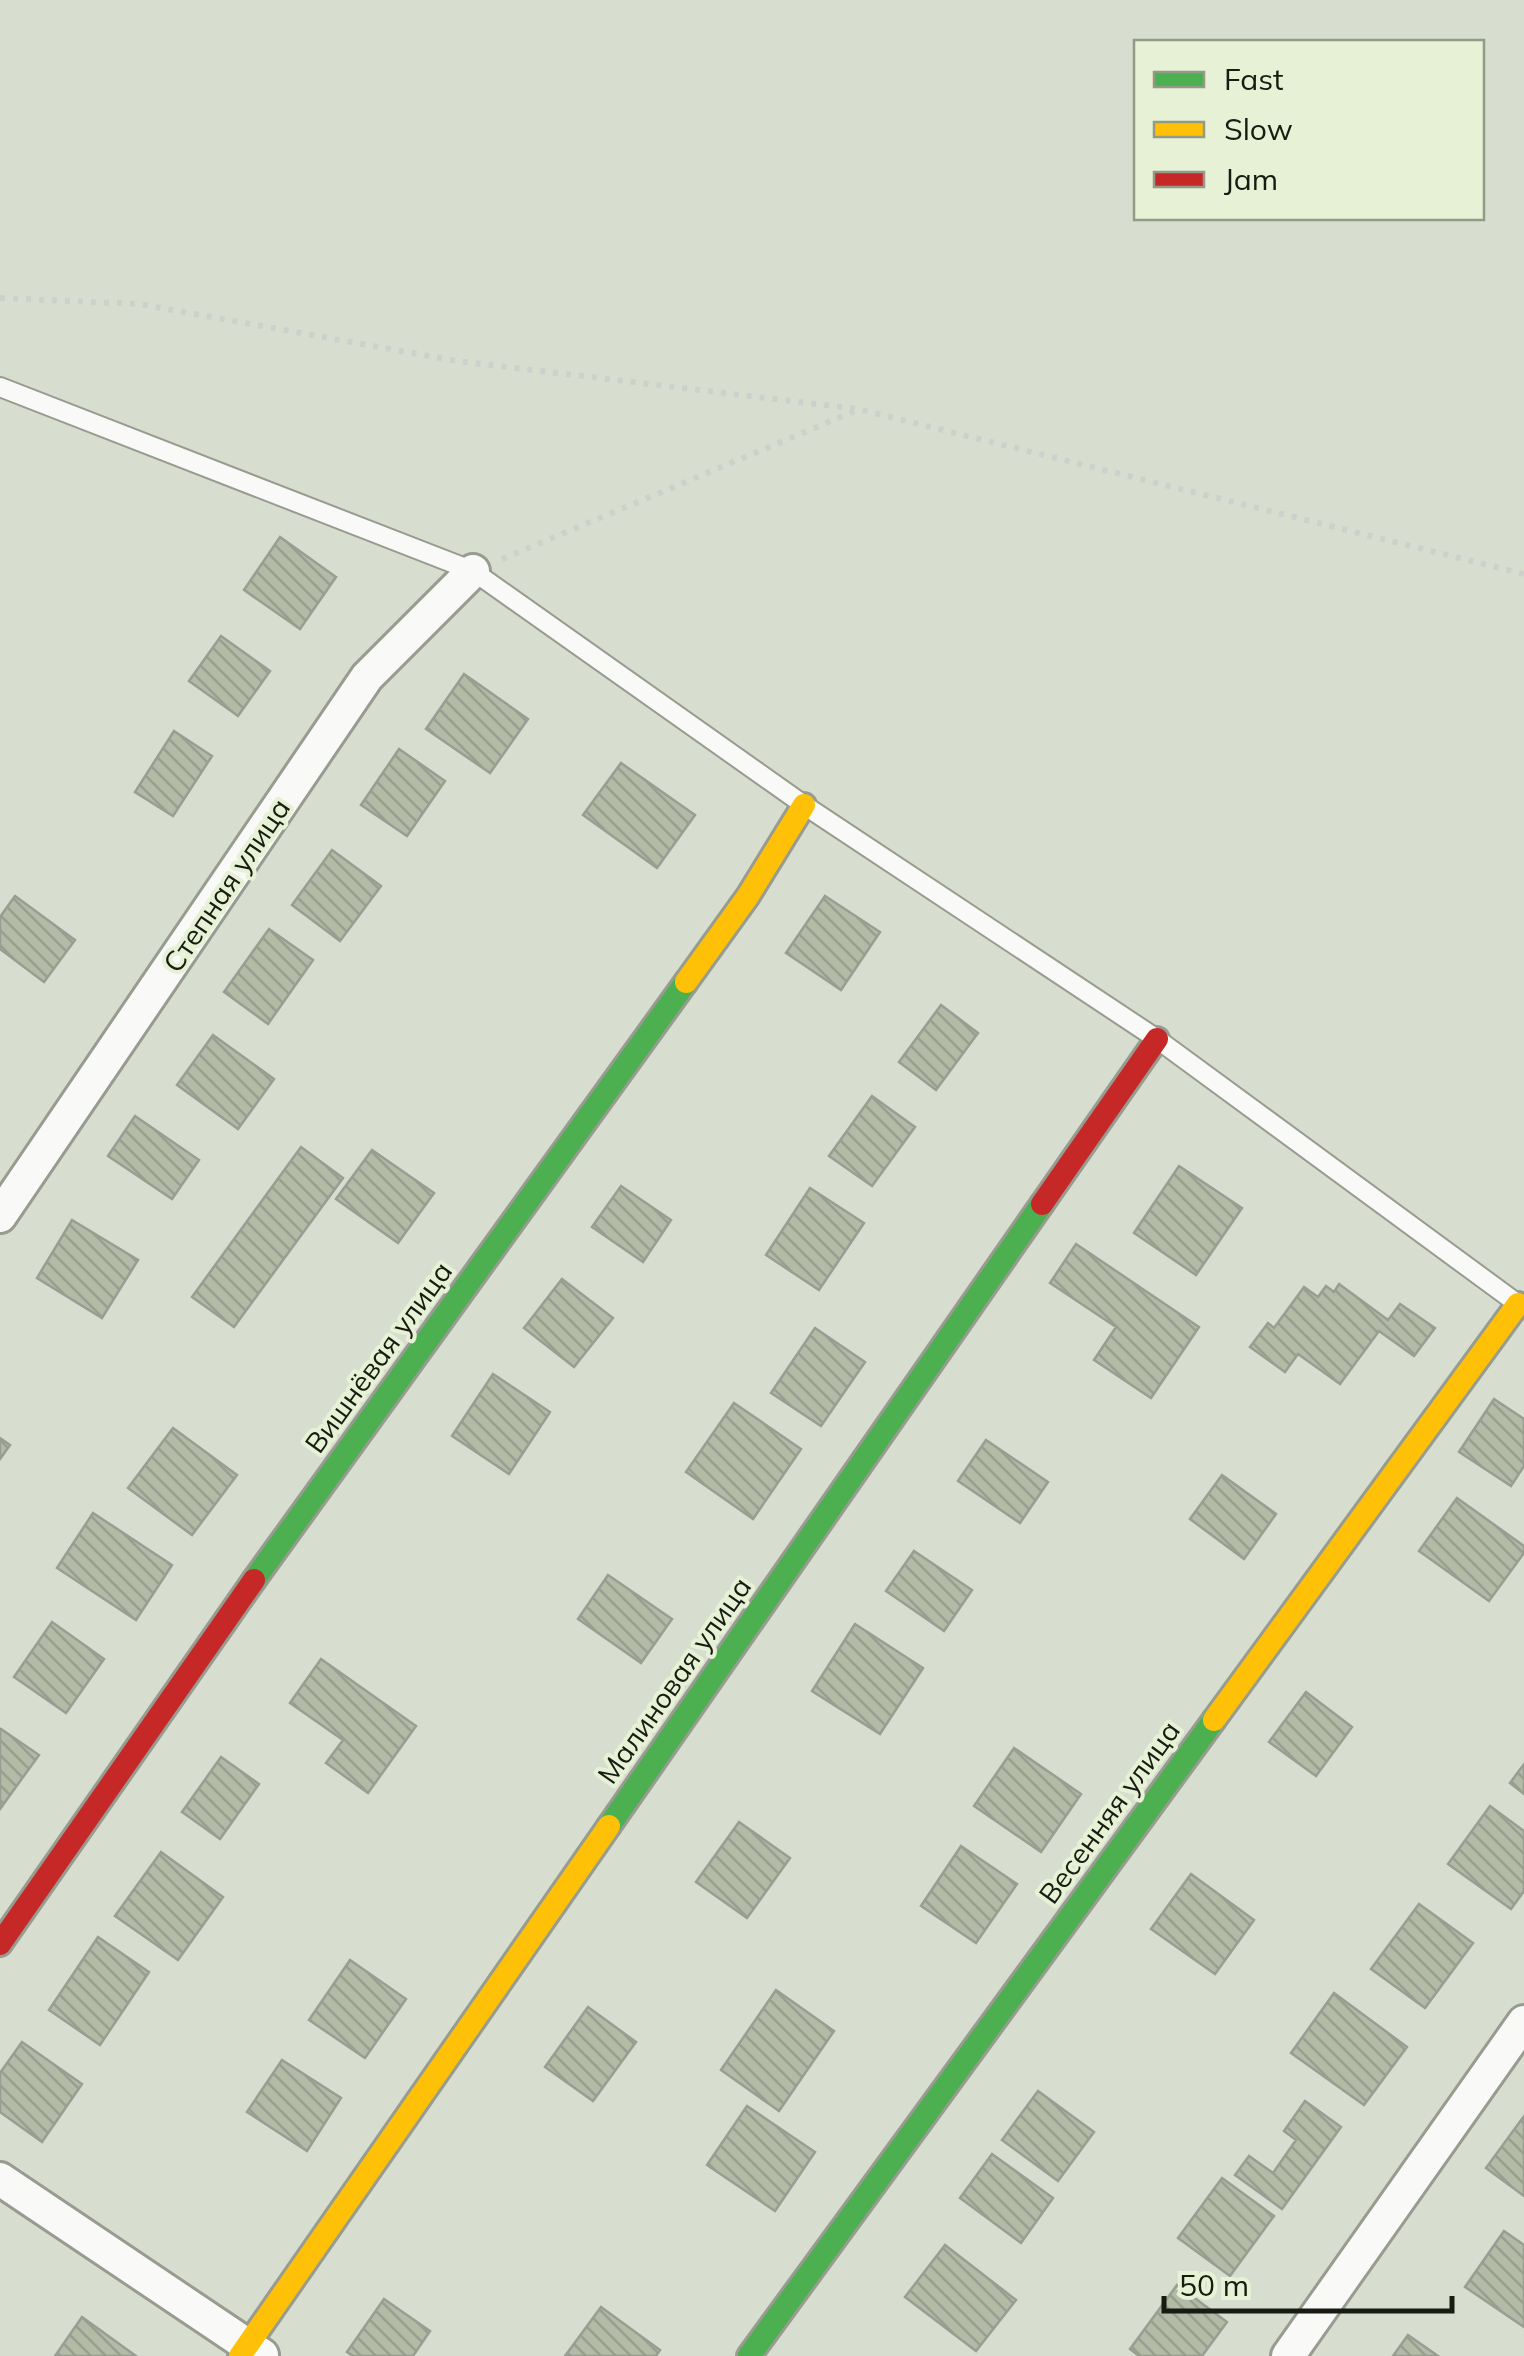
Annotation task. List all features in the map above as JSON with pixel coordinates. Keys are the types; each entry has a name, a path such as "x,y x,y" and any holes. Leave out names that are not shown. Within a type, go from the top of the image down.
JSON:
{"street":[{"name":"Степная улица","path":"0,1216 367,677 473,571"},
{"name":"Вишнёвая улица","path":"0,1944 178,1685 748,896 804,805"},
{"name":"Малиновая улица","path":"250,2352 1157,1039"},
{"name":"Весенняя улица","path":"749,2356 1521,1306"},
{"path":"1288,2356 1524,2022"},
{"path":"0,2179 250,2352"}],"lane":[{"path":"0,387 473,571 804,805 1157,1039 1521,1306"}],"path":[{"path":"0,298 138,304 457,361 858,410 1524,574"},
{"path":"473,571 858,410"}],"building":[{"path":"280,537 336,577 300,629 244,590"},
{"path":"221,636 270,671 238,716 189,681"},
{"path":"464,674 528,719 490,773 426,729"},
{"path":"174,731 212,756 173,816 135,792"},
{"path":"399,749 445,781 407,836 361,805"},
{"path":"621,763 695,815 657,868 583,815"},
{"path":"332,850 381,886 340,941 292,905"},
{"path":"15,896 75,940 44,982 0,949 0,917"},
{"path":"825,896 880,932 841,990 786,953"},
{"path":"269,929 313,960 268,1024 224,992"},
{"path":"941,1005 978,1033 936,1090 899,1062"},
{"path":"213,1035 274,1079 238,1129 177,1085"},
{"path":"872,1096 915,1127 872,1186 829,1156"},
{"path":"135,1116 199,1160 172,1199 108,1156"},
{"path":"301,1147 343,1178 234,1327 192,1297"},
{"path":"372,1150 434,1193 398,1243 336,1199"},
{"path":"1179,1166 1242,1208 1196,1275 1134,1233"},
{"path":"621,1186 671,1220 643,1262 592,1227"},
{"path":"810,1188 864,1223 819,1290 766,1255"},
{"path":"72,1220 138,1260 102,1318 37,1278"},
{"path":"1076,1244 1199,1327 1151,1398 1094,1360 1116,1327 1050,1283"},
{"path":"562,1279 613,1318 574,1367 524,1328"},
{"path":"1339,1284 1388,1320 1400,1304 1435,1328 1414,1356 1379,1331 1340,1384 1298,1354 1285,1372 1250,1347 1268,1323 1274,1328 1304,1287 1318,1297 1326,1286 1334,1292"},
{"path":"815,1328 865,1362 821,1426 771,1393"},
{"path":"493,1374 550,1412 509,1474 452,1436"},
{"path":"1494,1399 1524,1419 1524,1466 1511,1486 1459,1452"},
{"path":"734,1403 801,1449 753,1519 686,1472"},
{"path":"173,1428 237,1475 192,1535 128,1488"},
{"path":"0,1438 10,1445 0,1459"},
{"path":"986,1440 1048,1482 1020,1523 958,1481"},
{"path":"1222,1475 1276,1514 1244,1559 1190,1519"},
{"path":"1457,1498 1524,1546 1524,1553 1489,1601 1419,1551"},
{"path":"93,1513 172,1565 136,1620 57,1568"},
{"path":"914,1551 972,1590 944,1631 886,1591"},
{"path":"608,1575 672,1619 641,1663 578,1619"},
{"path":"52,1622 104,1659 66,1713 14,1677"},
{"path":"855,1624 923,1668 880,1734 812,1691"},
{"path":"321,1659 416,1726 368,1793 326,1763 343,1740 290,1703"},
{"path":"1306,1692 1352,1727 1316,1776 1269,1742"},
{"path":"0,1731 39,1755 0,1809"},
{"path":"1014,1748 1081,1794 1041,1852 974,1806"},
{"path":"221,1757 259,1784 220,1839 182,1812"},
{"path":"1524,1764 1524,1794 1510,1783"},
{"path":"1490,1806 1524,1831 1524,1891 1511,1909 1448,1864"},
{"path":"739,1822 790,1858 747,1918 696,1882"},
{"path":"961,1846 1017,1884 976,1943 921,1906"},
{"path":"161,1852 223,1897 178,1960 115,1916"},
{"path":"1191,1874 1254,1920 1215,1974 1151,1929"},
{"path":"1419,1904 1473,1943 1425,2008 1371,1969"},
{"path":"98,1937 149,1972 100,2045 49,2010"},
{"path":"350,1960 406,1999 365,2058 309,2020"},
{"path":"776,1990 834,2031 779,2111 721,2070"},
{"path":"1334,1993 1407,2047 1364,2105 1291,2053"},
{"path":"588,2007 636,2042 593,2101 545,2067"},
{"path":"22,2042 82,2084 42,2142 0,2112 0,2073"},
{"path":"282,2060 341,2098 307,2151 247,2112"},
{"path":"1038,2091 1094,2132 1058,2181 1002,2140"},
{"path":"1305,2101 1341,2127 1282,2209 1235,2175 1249,2156 1273,2173 1296,2140 1284,2131"},
{"path":"747,2106 815,2152 775,2211 707,2165"},
{"path":"1524,2116 1524,2196 1486,2168"},
{"path":"992,2154 1053,2198 1021,2243 960,2198"},
{"path":"1222,2178 1274,2216 1230,2276 1178,2238"},
{"path":"1504,2231 1524,2245 1524,2327 1465,2287"},
{"path":"945,2245 1016,2300 976,2351 905,2297"},
{"path":"1177,2285 1227,2322 1202,2356 1139,2356 1130,2349"},
{"path":"384,2299 430,2331 413,2356 353,2356 347,2352"},
{"path":"601,2307 660,2350 656,2356 565,2356"},
{"path":"82,2317 136,2356 55,2356"},
{"path":"1408,2335 1438,2356 1393,2356"}],"traffic: fast":[{"path":"254,1580 686,982"},
{"path":"609,1826 1042,1204"},
{"path":"749,2356 1214,1720"}],"traffic: slow":[{"path":"686,982 748,896 804,805"},
{"path":"1214,1720 1518,1304"},
{"path":"240,2356 609,1826"}],"traffic: jam":[{"path":"1042,1204 1157,1039"},
{"path":"0,1944 254,1580"}]}
